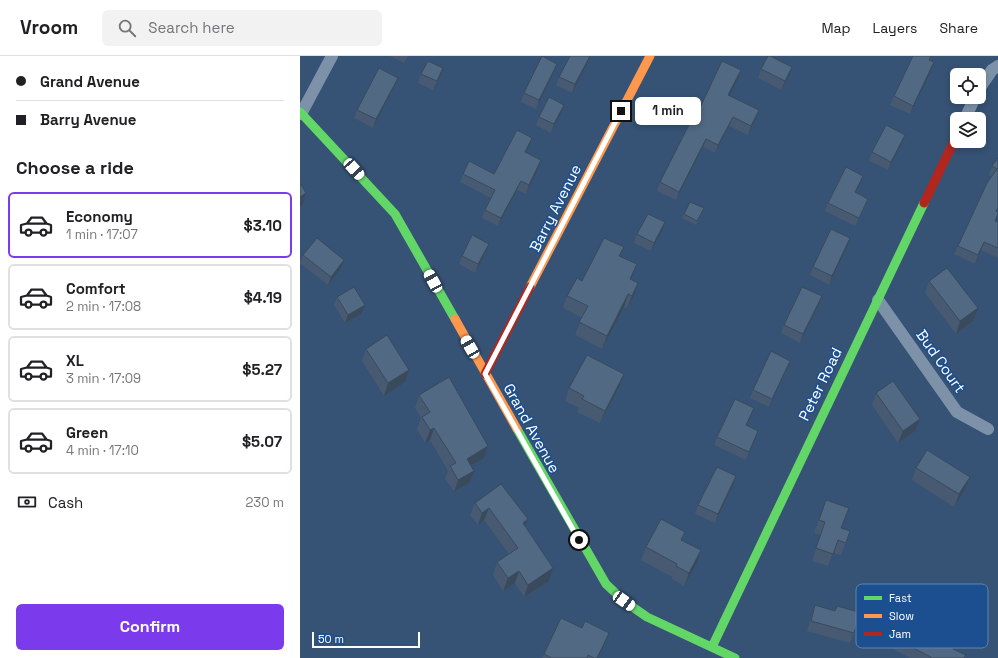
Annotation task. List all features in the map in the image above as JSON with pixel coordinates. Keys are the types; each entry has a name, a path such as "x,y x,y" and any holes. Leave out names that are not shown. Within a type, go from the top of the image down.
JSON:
{"street":[{"path":"301,113 332,56"},
{"name":"Barry Avenue","path":"485,374 650,56"},
{"path":"986,79 992,70 998,66"},
{"name":"Grand Avenue","path":"301,113 395,214 606,584 624,601 647,617 735,658"},
{"name":"Peter Road","path":"712,647 951,148"},
{"name":"Bud Court","path":"878,300 957,412 988,429"}],"building":[{"path":"542,56 557,64 539,100 524,93"},
{"path":"570,56 590,56 575,84 559,77"},
{"path":"768,56 792,67 785,81 761,69"},
{"path":"913,56 931,56 929,60 934,62 913,106 894,96"},
{"path":"428,61 443,68 437,81 421,74"},
{"path":"722,61 741,70 728,95 759,110 751,126 733,117 718,145 706,139 679,192 660,182 696,111 698,112"},
{"path":"379,68 398,78 376,119 357,110"},
{"path":"549,97 564,105 554,124 539,117"},
{"path":"886,125 905,135 891,162 872,152"},
{"path":"517,130 532,138 525,152 541,160 529,185 521,181 501,218 485,210 495,190 463,174 469,161 494,174"},
{"path":"998,158 998,208 996,211 998,214 995,221 998,222 998,248 984,242 978,255 958,246 987,183 997,169 992,166"},
{"path":"846,167 863,176 855,192 868,199 859,218 828,203"},
{"path":"300,183 306,193 300,197"},
{"path":"690,202 704,208 697,221 684,214"},
{"path":"648,214 665,222 654,243 637,234"},
{"path":"831,229 850,238 832,276 813,267"},
{"path":"472,235 489,244 478,264 462,256"},
{"path":"317,238 344,260 331,277 303,255"},
{"path":"604,238 624,247 619,256 637,264 630,279 638,283 632,296 628,294 607,336 579,322 588,306 567,296 577,278 582,281"},
{"path":"947,268 978,308 960,321 929,281"},
{"path":"354,287 365,305 348,315 337,297"},
{"path":"802,287 822,296 803,334 784,325"},
{"path":"387,335 409,370 388,383 366,349"},
{"path":"771,351 790,361 772,399 753,390"},
{"path":"587,355 624,374 605,411 582,399 584,396 569,388"},
{"path":"449,377 488,446 467,459 474,471 458,480 450,466 456,463 434,428 430,430 422,417 430,412 419,395"},
{"path":"893,381 920,419 903,431 876,393"},
{"path":"735,399 754,408 746,425 758,431 749,452 717,437"},
{"path":"927,450 970,477 959,494 916,468"},
{"path":"717,467 736,476 718,514 698,505"},
{"path":"501,484 528,519 523,523 553,568 528,585 519,571 508,578 497,562 518,548 489,508 482,513 475,503"},
{"path":"826,500 849,508 841,528 850,531 846,543 838,540 833,554 816,548 825,522 819,520"},
{"path":"661,519 685,532 681,540 701,550 689,573 676,566 677,564 646,547"},
{"path":"815,605 835,611 837,606 856,611 856,626 854,633 811,621"},
{"path":"561,618 582,628 585,621 609,633 597,658 588,655 587,658 552,658 544,654"},
{"path":"913,648 954,648 966,655 964,658 931,657"}],"traffic: fast":[{"path":"300,112 395,214 455,319"},
{"path":"712,647 924,203"},
{"path":"517,429 606,584 624,601 647,617 735,658"}],"traffic: slow":[{"path":"530,287 650,56"},
{"path":"455,319 517,429"}],"traffic: jam":[{"path":"924,203 951,148"},
{"path":"485,374 530,287"}],"route":[{"path":"579,540 485,374 621,111"}]}
